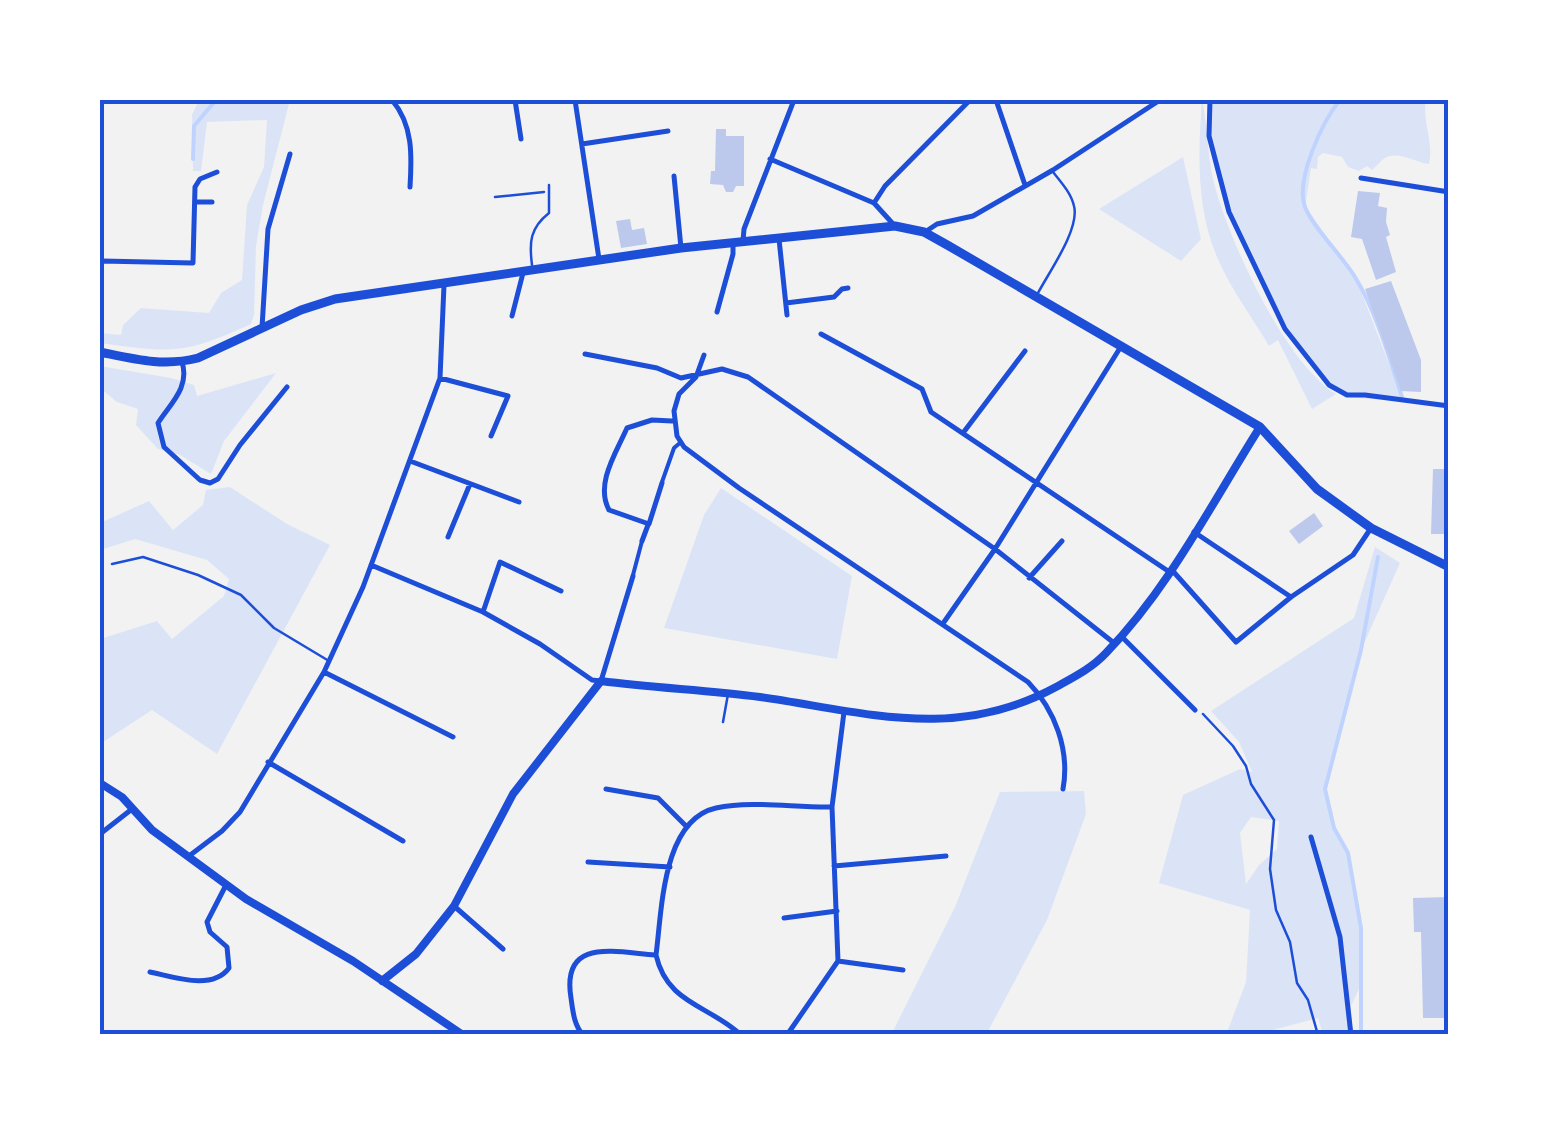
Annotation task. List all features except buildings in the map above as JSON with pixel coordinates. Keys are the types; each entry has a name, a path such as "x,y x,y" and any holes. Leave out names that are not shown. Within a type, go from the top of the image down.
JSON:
{"main road":[{"path":"100,352 164,364 182,362 335,299 681,248 895,226 924,232 1260,427 1317,489 1371,528 1449,567"}],"street":[{"path":"392,100 404,115 410,135 410,187"},
{"path":"515,100 520,139"},
{"path":"575,100 600,262"},
{"path":"717,312 733,254 794,100"},
{"path":"874,203 885,186 970,100"},
{"path":"996,100 1026,185"},
{"path":"924,232 936,224 973,216 1160,100"},
{"path":"1210,100 1209,136 1229,212 1285,330 1330,384 1346,395 1366,394 1449,406"},
{"path":"582,144 668,131"},
{"path":"262,328 268,228 290,154"},
{"path":"770,159 874,203 895,226"},
{"path":"100,264 193,263 196,187 200,179 217,172"},
{"path":"674,176 681,248"},
{"path":"1361,178 1449,192"},
{"path":"195,202 212,202"},
{"path":"779,236 788,315"},
{"path":"512,316 528,272"},
{"path":"188,856 236,818 330,661 371,566 440,378 444,285"},
{"path":"786,303 834,297 848,288"},
{"path":"822,334 922,389 931,412 1169,570 1236,642 1291,597 1353,555 1371,528"},
{"path":"943,624 996,549 1120,348"},
{"path":"962,432 1025,351"},
{"path":"585,354 657,368 680,378 722,370 748,376 996,549 1118,640 1195,710"},
{"path":"704,355 696,377 679,394 672,421 679,439 739,488 1028,682 1041,695 1058,730 1065,756 1063,789"},
{"path":"182,362 186,375 183,388 158,423 164,447 200,480 218,479 287,387"},
{"path":"440,378 508,396 491,436"},
{"path":"648,524 609,510 603,498 604,484 627,428 652,420 672,421"},
{"path":"371,566 483,612 540,644 592,680 728,693 901,720 990,714 1041,695 1092,665 1118,640 1144,608 1260,427"},
{"path":"382,981 416,954 454,906 504,808 601,681 642,540 679,439"},
{"path":"410,462 519,502"},
{"path":"448,537 470,484"},
{"path":"1194,532 1291,597"},
{"path":"1030,578 1062,541"},
{"path":"483,612 500,562 561,591"},
{"path":"324,672 453,738"},
{"path":"787,1035 838,961 832,808 844,712"},
{"path":"268,762 403,841"},
{"path":"100,782 152,830 226,885 353,961 463,1035"},
{"path":"606,790 658,798 686,827"},
{"path":"740,1035 672,990 660,972 656,955 674,846 697,816 721,807 832,808"},
{"path":"100,834 132,808"},
{"path":"1311,837 1340,936 1351,1035"},
{"path":"833,866 946,856"},
{"path":"588,862 670,868"},
{"path":"150,972 205,981 224,975 229,968 227,947 210,932 207,922 226,885"},
{"path":"454,906 502,949"},
{"path":"784,918 837,912"},
{"path":"584,1035 574,1019 568,980 575,963 585,954 598,951 656,955"},
{"path":"838,961 903,970"}],"lane":[{"path":"1035,299 1074,226 1076,210 1070,193 1052,170"},
{"path":"528,272 534,225 549,213 549,185"},
{"path":"496,197 546,192"},
{"path":"112,564 143,557 198,574 241,595 274,628 330,661"},
{"path":"722,722 728,693"}],"path":[{"path":"1195,710 1233,746 1246,766 1250,784 1274,820 1270,869 1276,910 1290,942 1297,984 1308,1000 1318,1035"}],"shaded area":[{"path":"199,100 290,100 263,205 251,324 177,349 100,343 100,333 121,335 123,325 141,308 209,313 221,293 242,280 247,205 264,167 267,120 207,122 201,171 193,171 192,115"},
{"path":"1202,100 1214,183 1246,267 1298,356 1336,394 1312,409 1278,340 1269,346 1228,280 1210,238 1200,180"},
{"path":"1210,100 1426,100 1429,164 1390,156 1372,170 1367,166 1359,171 1348,167 1342,157 1323,153 1318,157 1317,169 1311,168 1305,208 1357,281 1403,400 1348,396 1320,376 1299,349 1259,278 1228,200 1210,138"},
{"path":"1183,157 1201,239 1181,261 1099,209"},
{"path":"100,366 194,385 197,396 276,373 224,441 211,474 180,455 158,449 136,425 138,409 117,402 100,388"},
{"path":"230,487 287,524 330,545 217,754 152,710 100,744 100,639 157,621 172,639 224,596 229,579 207,560 135,539 100,550 100,523 149,501 173,530 203,505 206,490"},
{"path":"721,488 852,576 837,659 664,628 704,515"},
{"path":"1375,547 1400,563 1361,650 1325,788 1334,828 1348,853 1361,928 1360,987 1351,1006 1352,1035 1323,1035 1318,1018 1254,1035 1226,1035 1246,982 1250,910 1159,883 1183,795 1240,769 1252,772 1239,742 1211,711 1354,618","holes":["1251,817 1279,821 1277,849 1246,884 1240,833"]},
{"path":"1084,791 1086,814 1047,920 986,1035 891,1035 955,907 1000,792"}],"waterway":[{"path":"193,159 194,126 216,100"},
{"path":"1340,100 1318,136 1307,167 1305,207 1363,291 1403,400"},
{"path":"1361,1035 1361,928 1348,853 1334,828 1325,789 1361,650 1378,557"}]}
